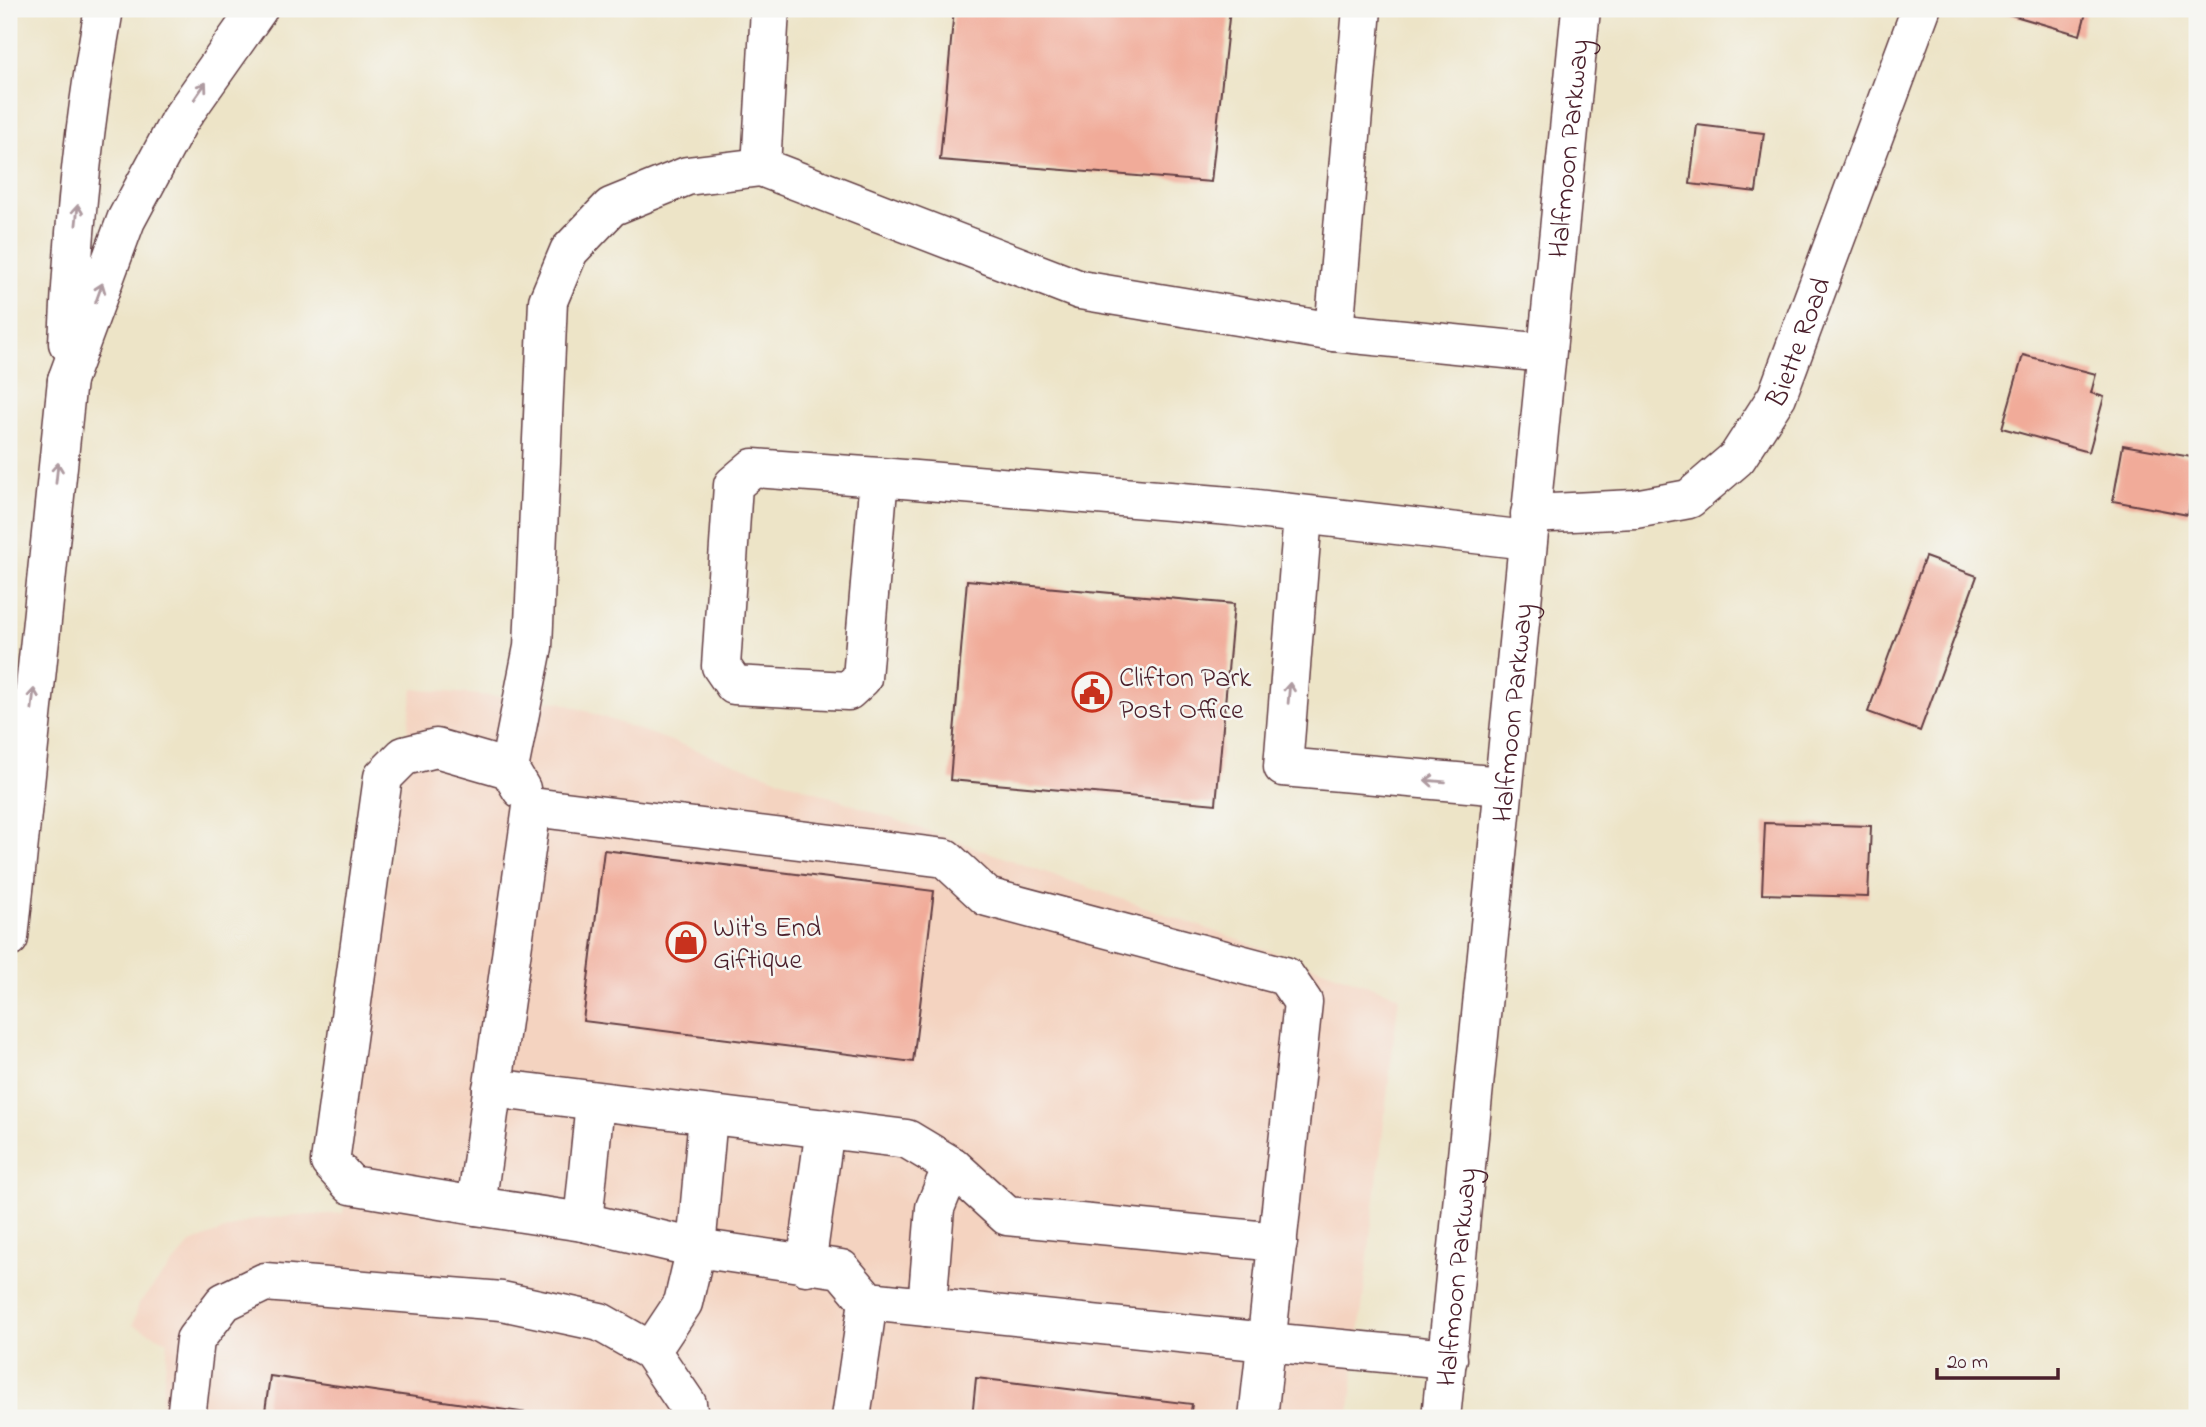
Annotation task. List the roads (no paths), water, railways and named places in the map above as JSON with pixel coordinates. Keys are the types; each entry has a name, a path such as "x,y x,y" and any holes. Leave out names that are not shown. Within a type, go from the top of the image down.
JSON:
{"main road":[{"path":"9,938 66,380 72,256 92,75 104,9"},
{"path":"66,380 126,220 179,121 258,9"},
{"path":"761,167 770,9"},
{"path":"1334,332 1362,9"},
{"name":"Halfmoon Parkway","path":"1441,1418 1581,9"},
{"name":"Biette Road","path":"879,477 862,678 848,691 734,685 720,666 733,485 753,468 879,477 1230,506 1303,515 1528,527 1689,499 1738,458 1777,396 1921,9"},
{"path":"475,1206 532,807 509,769 533,647 548,301 569,251 611,207 687,176 761,167 1080,290 1334,332 1546,352"},
{"path":"1303,515 1283,768 1503,786"},
{"path":"509,769 436,748 404,756 383,777 330,1162 351,1185 583,1222 696,1248 841,1269 868,1301 1448,1359"},
{"path":"532,807 945,858 987,897 1285,976 1303,1002 1258,1418"},
{"path":"492,1088 908,1139 952,1166 1007,1216 1278,1242"},
{"path":"583,1222 596,1101"},
{"path":"651,1351 683,1303 696,1248 708,1116"},
{"path":"806,1266 825,1128"},
{"path":"927,1307 935,1208 952,1166"},
{"path":"186,1418 195,1340 224,1302 265,1282 502,1301 600,1322 651,1351 687,1404 689,1418"},
{"path":"851,1418 868,1301"}],"place":[{"name":"Clifton Park Post Office","path":"1092,692"},
{"name":"Wit's End Giftique","path":"686,942"}]}
